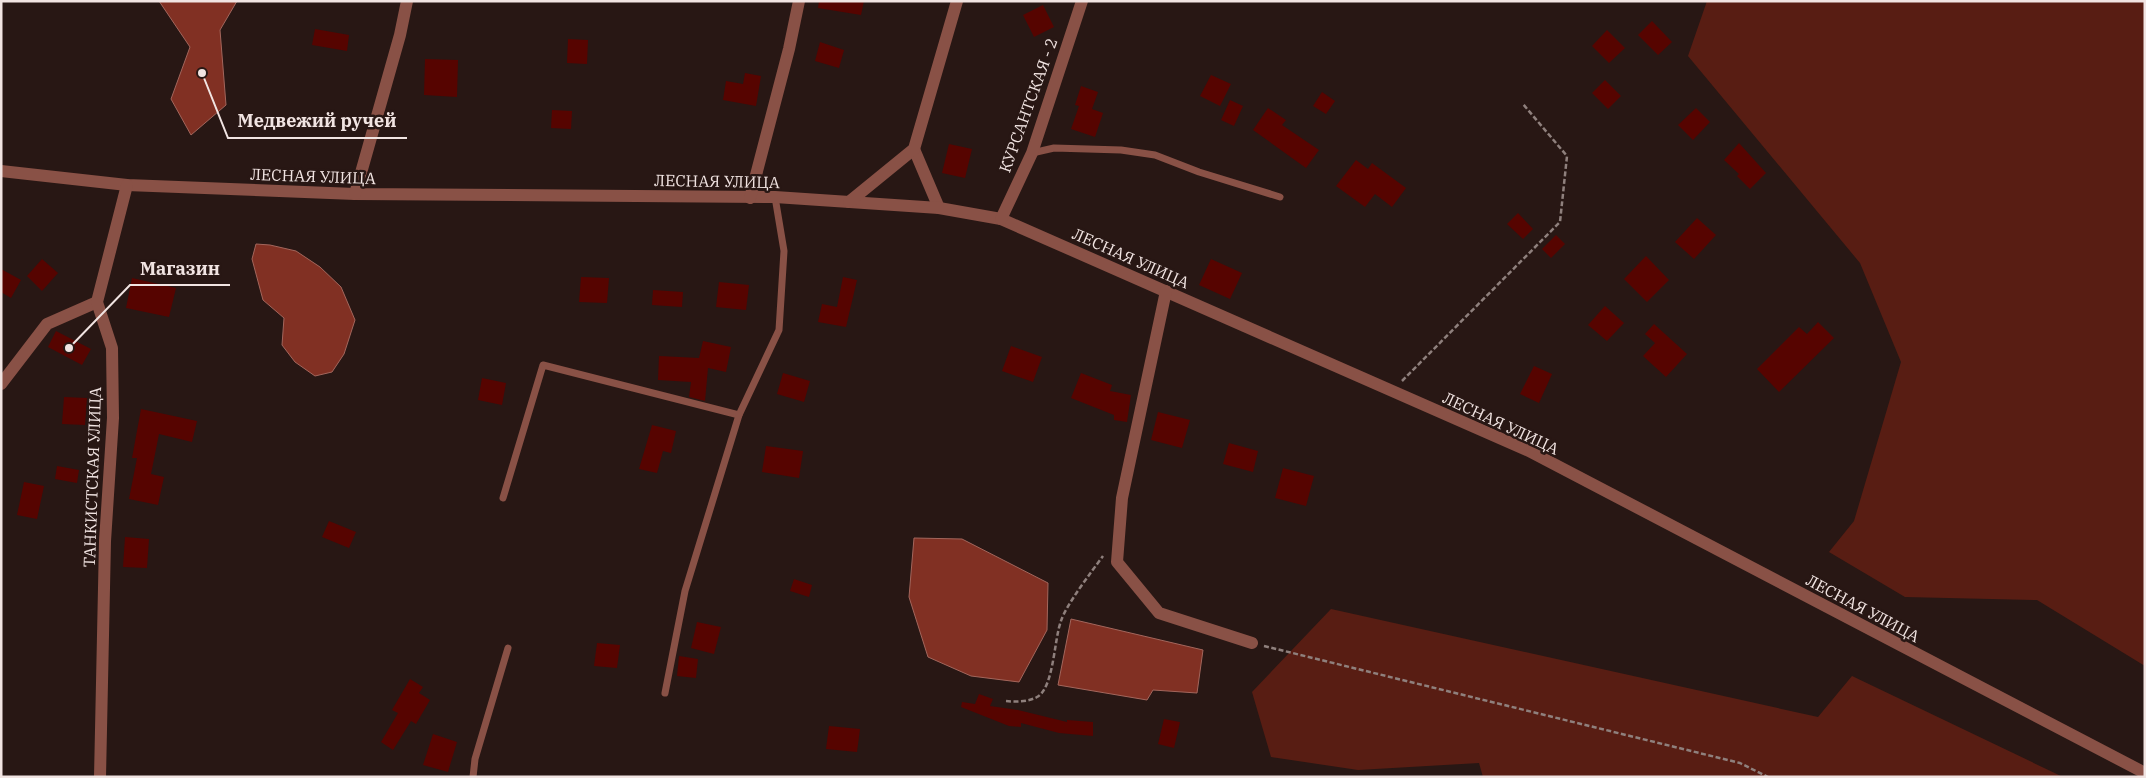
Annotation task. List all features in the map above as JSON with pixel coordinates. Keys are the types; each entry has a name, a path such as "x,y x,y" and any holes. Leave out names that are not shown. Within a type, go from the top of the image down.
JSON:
{"street":[{"path":"355,194 400,35 407,1"},
{"path":"750,198 790,49 799,1"},
{"path":"849,202 914,149 957,1"},
{"name":"КУРСАНТСКАЯ - 2","path":"1001,219 1032,153 1082,1"},
{"path":"914,149 939,208"},
{"name":"ЛЕСНАЯ УЛИЦА","path":"1,171 127,185 355,194 775,198 939,208 1001,219 1529,451 2145,773"},
{"path":"1,384 47,324 97,302 127,185"},
{"path":"1166,291 1122,498 1116,562 1158,614 1252,643"},
{"name":"ТАНКИСТСКАЯ УЛИЦА","path":"97,302 112,348 113,410 104,541 100,777"}],"lane":[{"path":"1032,153 1054,148 1121,150 1154,155 1198,172 1280,197"},
{"path":"665,693 685,591 739,415 779,330 784,251 775,198"},
{"path":"503,498 543,365 739,415"},
{"path":"473,777 475,759 508,648"}],"path":[{"path":"1392,391 1560,222 1567,156 1523,104"},
{"path":"1006,702 1019,702 1038,697 1047,685 1061,620 1092,570 1119,538"},
{"path":"1252,643 1740,763 1768,777"}],"shaded area":[{"path":"159,1 237,1 220,30 226,105 191,135 171,99 190,47"},
{"path":"1707,1 2145,1 2145,666 2037,600 1905,597 1829,552 1854,521 1901,362 1860,263 1688,56"},
{"path":"256,244 296,251 320,267 341,287 355,320 344,354 332,372 315,376 295,362 282,345 284,318 263,300 252,259"},
{"path":"914,538 962,539 1048,583 1047,630 1019,682 971,676 928,657 909,597"},
{"path":"1331,609 1818,717 1852,676 2063,777 1483,777 1479,763 1358,770 1271,757 1252,692"},
{"path":"1071,619 1203,650 1197,693 1153,690 1147,700 1058,685"}],"building":[{"path":"819,1 864,1 861,15 818,8"},
{"path":"1043,5 1054,27 1034,37 1023,15"},
{"path":"1652,21 1672,42 1658,55 1638,35"},
{"path":"315,29 349,35 347,51 312,45"},
{"path":"1607,30 1625,48 1609,63 1592,46"},
{"path":"568,39 588,40 587,64 567,63"},
{"path":"820,42 844,50 839,68 815,61"},
{"path":"425,59 458,60 457,97 424,95"},
{"path":"745,73 761,76 756,106 723,100 726,81 743,84"},
{"path":"1211,75 1231,84 1220,106 1200,96"},
{"path":"1605,80 1621,96 1608,109 1592,93"},
{"path":"1081,86 1098,92 1092,109 1103,113 1095,137 1071,129 1079,106 1075,105"},
{"path":"1322,92 1335,101 1326,114 1313,106"},
{"path":"1230,100 1243,106 1234,126 1221,120"},
{"path":"1268,108 1286,120 1282,125 1319,150 1306,168 1253,130"},
{"path":"1696,108 1710,122 1693,140 1678,125"},
{"path":"552,110 572,111 571,129 551,128"},
{"path":"1739,143 1766,173 1750,189 1737,176 1739,174 1724,160"},
{"path":"949,144 972,149 965,178 942,173"},
{"path":"1356,160 1368,169 1372,163 1406,188 1392,207 1375,194 1365,207 1336,186"},
{"path":"1518,213 1533,229 1523,239 1507,224"},
{"path":"1697,218 1716,235 1694,259 1675,242"},
{"path":"1556,235 1565,244 1551,258 1542,249"},
{"path":"1646,256 1669,280 1647,302 1624,279"},
{"path":"42,259 58,273 42,291 27,276"},
{"path":"1211,259 1242,273 1230,299 1199,285"},
{"path":"1,269 21,280 11,298 1,292"},
{"path":"581,277 609,278 607,303 579,302"},
{"path":"843,277 857,280 846,327 818,322 822,304 837,307"},
{"path":"132,278 176,288 169,317 126,308"},
{"path":"719,282 749,285 746,310 716,307"},
{"path":"653,290 683,292 682,307 652,305"},
{"path":"1605,306 1624,323 1607,341 1588,325"},
{"path":"1818,322 1834,338 1779,392 1757,369 1799,327 1807,334"},
{"path":"1654,324 1687,354 1666,377 1643,356 1655,343 1645,334"},
{"path":"56,331 91,349 82,365 48,347"},
{"path":"703,341 731,347 726,372 708,368 705,401 689,397 691,382 658,380 659,356 699,358"},
{"path":"1011,346 1042,357 1033,382 1002,371"},
{"path":"1534,366 1552,374 1539,403 1520,394"},
{"path":"783,373 810,381 804,402 777,394"},
{"path":"1081,373 1112,385 1110,391 1131,395 1127,422 1114,420 1114,415 1071,398"},
{"path":"482,378 506,383 502,405 478,400"},
{"path":"64,397 87,398 85,425 62,424"},
{"path":"141,409 197,421 192,442 159,434 151,474 164,477 158,505 129,499 137,458 132,458"},
{"path":"1158,412 1190,420 1182,448 1151,440"},
{"path":"652,425 676,431 671,453 663,451 657,473 639,469"},
{"path":"1229,443 1258,451 1253,472 1223,464"},
{"path":"766,446 803,451 799,478 762,472"},
{"path":"57,466 79,470 77,483 55,479"},
{"path":"1283,468 1314,476 1306,506 1275,498"},
{"path":"24,482 44,486 37,519 17,515"},
{"path":"329,521 356,532 349,548 322,537"},
{"path":"125,537 149,539 147,568 123,567"},
{"path":"794,579 812,585 809,597 790,591"},
{"path":"697,622 721,627 714,654 691,648"},
{"path":"597,643 620,645 617,668 594,666"},
{"path":"679,656 698,659 696,678 677,676"},
{"path":"410,679 423,687 419,693 430,700 416,724 411,721 393,750 381,742 398,713 392,710"},
{"path":"979,694 993,699 990,706 1018,710 1067,722 1067,720 1093,722 1093,736 1059,733 1021,723 1021,727 1009,726 961,707 962,702 975,704"},
{"path":"1164,719 1180,722 1174,748 1158,744"},
{"path":"829,726 860,729 857,752 826,749"},
{"path":"433,734 457,742 448,772 423,765"}],"place":[{"name":"Медвежий ручей","path":"202,73"},
{"name":"Магазин","path":"69,348"}]}
